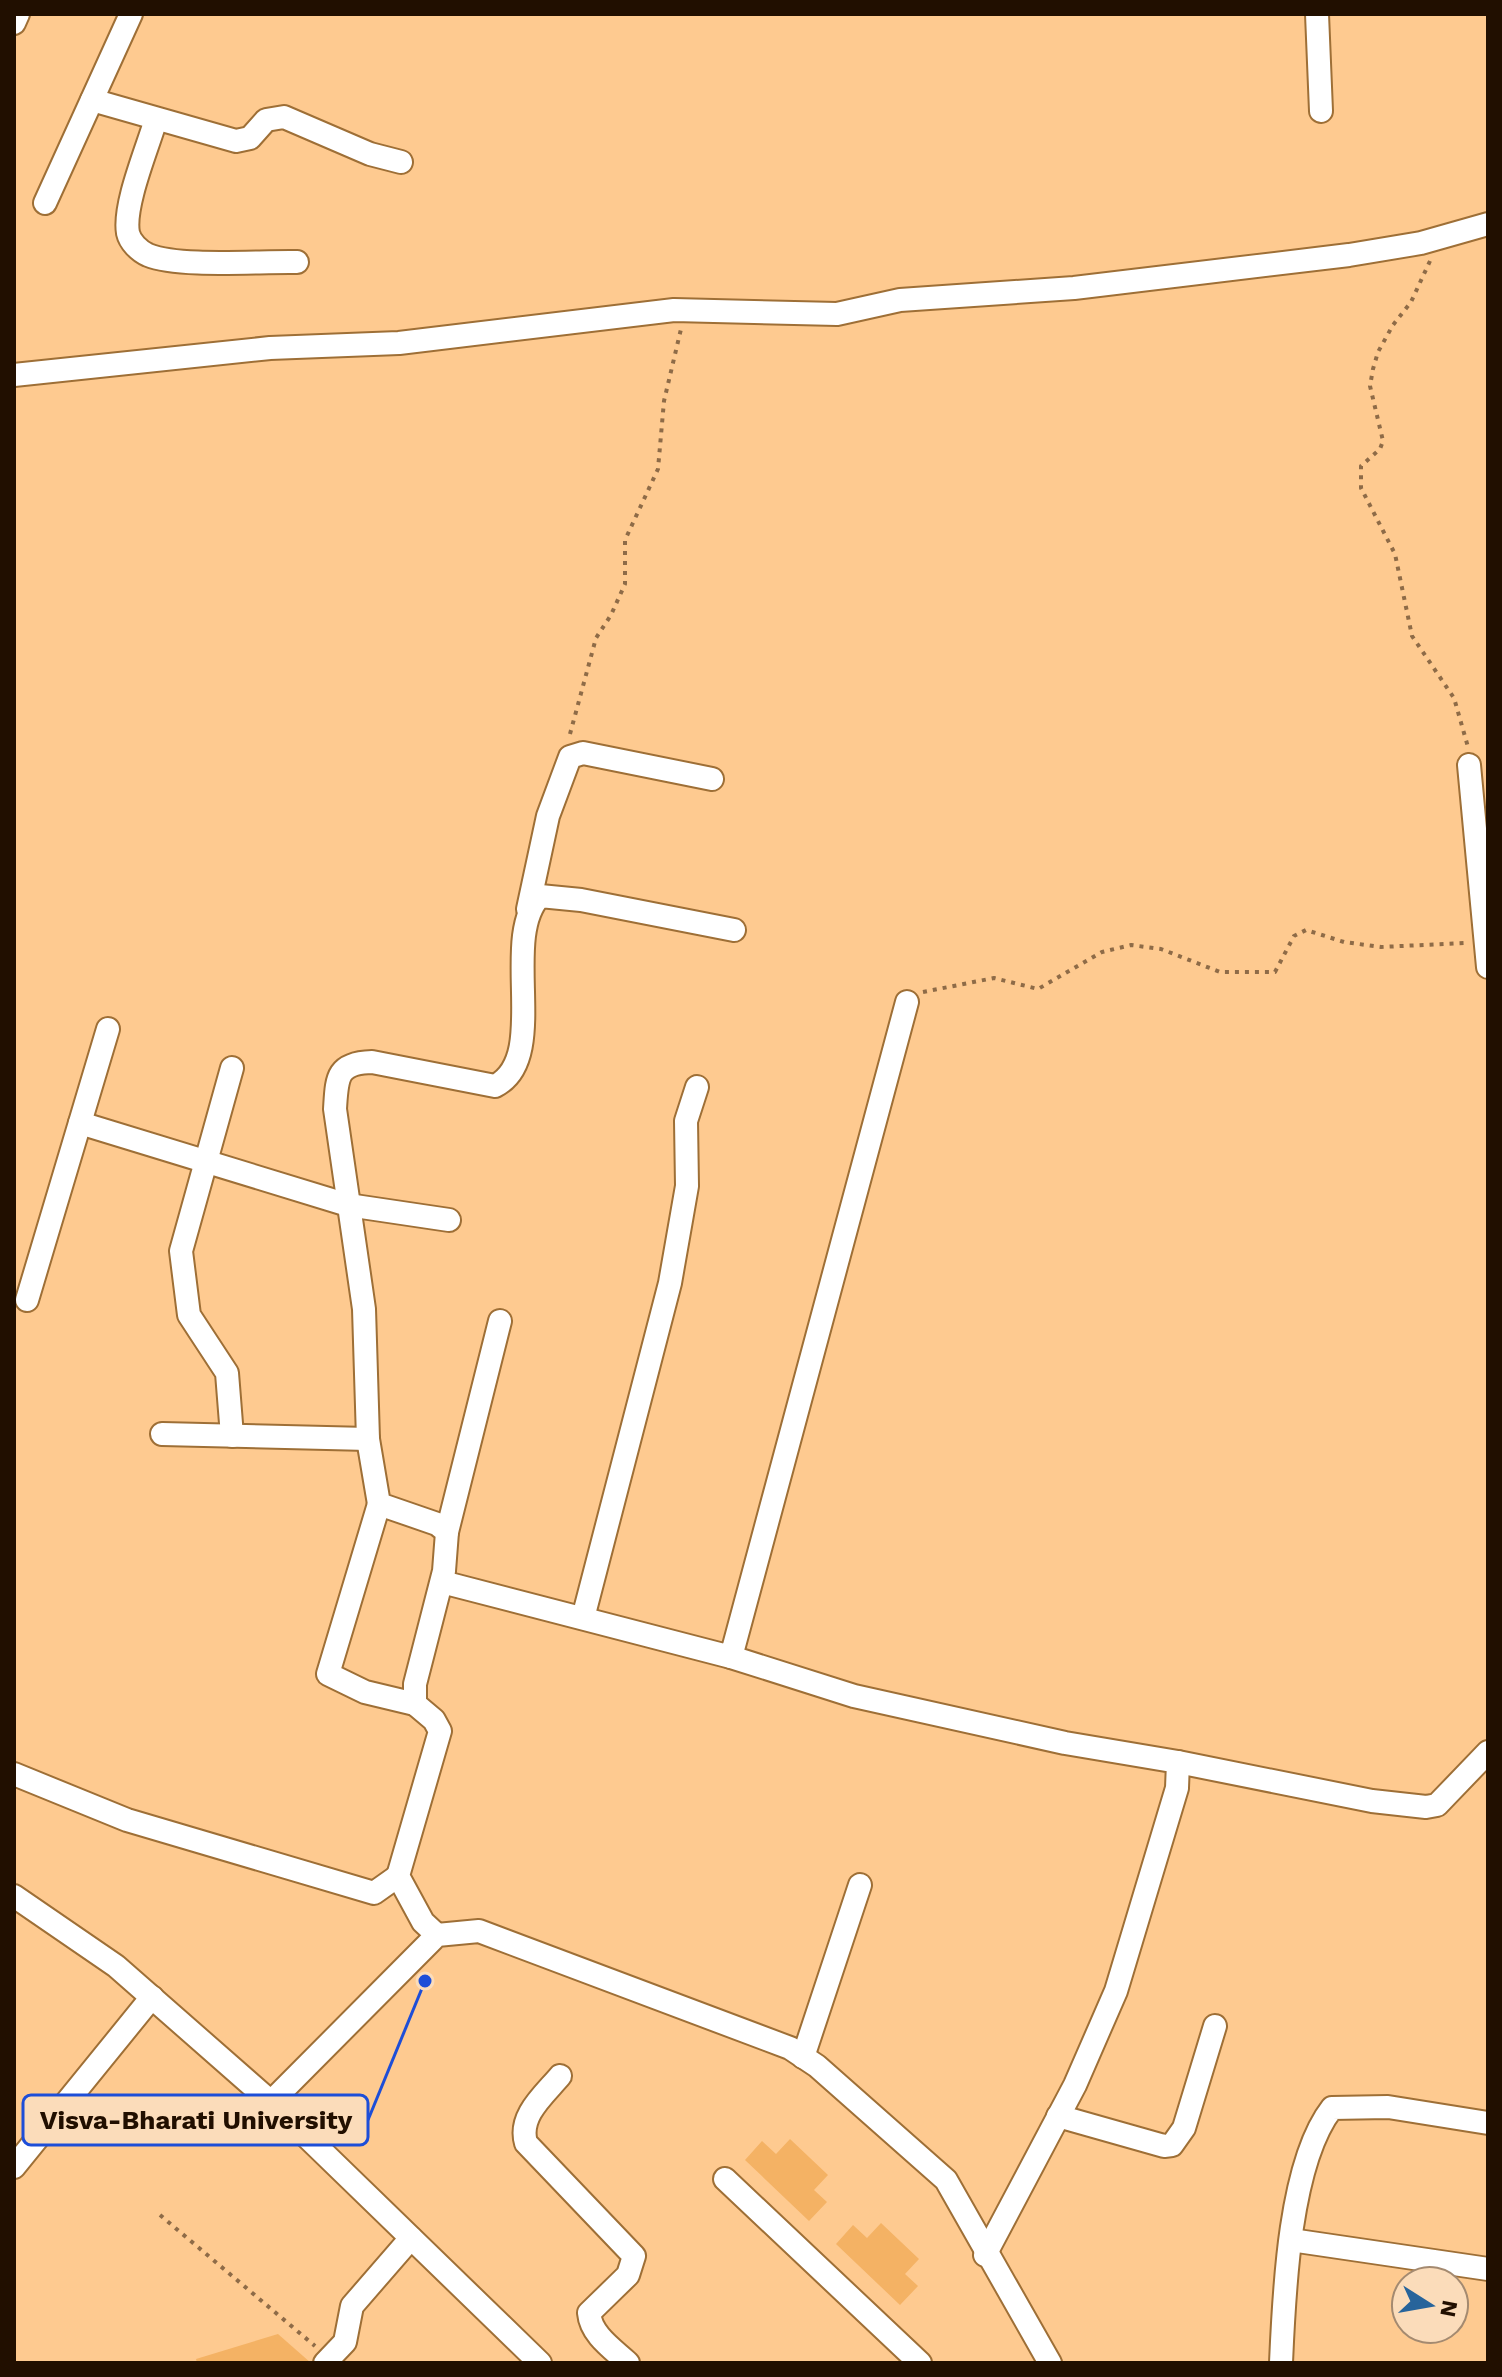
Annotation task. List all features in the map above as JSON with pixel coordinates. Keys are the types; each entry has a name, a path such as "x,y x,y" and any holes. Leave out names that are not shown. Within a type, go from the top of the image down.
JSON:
{"street":[{"path":"14,23 18,14"},
{"path":"45,203 131,14"},
{"path":"1317,14 1321,111"},
{"path":"92,100 243,141 266,120 284,117 370,154 401,162"},
{"path":"156,119 127,217 128,235 134,245 148,255 188,260 297,262"},
{"path":"14,375 270,348 399,343 686,311 837,314 900,300 1074,288 1349,255 1441,237 1488,224"},
{"path":"14,1774 127,1820 374,1893 398,1876 440,1731 434,1720 415,1704 365,1692 328,1674 379,1504 368,1439 364,1309 335,1109 337,1082 342,1070 353,1063 372,1062 495,1086 509,1079 518,1059 525,977 524,928 548,816 570,757 583,753 712,779"},
{"path":"1469,765 1488,967"},
{"path":"528,909 540,896 554,896 734,930"},
{"path":"731,1657 907,1002"},
{"path":"27,1300 108,1029"},
{"path":"232,1068 181,1251 189,1315 227,1373 232,1436"},
{"path":"583,1618 670,1283 687,1186 686,1121 697,1087"},
{"path":"80,1123 348,1205 449,1220"},
{"path":"415,1704 415,1684 442,1582 447,1532 500,1321"},
{"path":"162,1434 368,1439"},
{"path":"379,1504 437,1524 447,1532"},
{"path":"442,1582 731,1657 854,1696 1065,1743 1372,1801 1426,1807 1437,1805 1488,1752"},
{"path":"985,2255 1058,2116 1116,1991 1177,1788 1178,1762"},
{"path":"398,1876 423,1922 437,1935"},
{"path":"803,2057 860,1885"},
{"path":"14,1896 116,1966 271,2102 540,2363"},
{"path":"271,2102 437,1935 479,1931 790,2048 803,2057 946,2180 985,2255 1050,2363"},
{"path":"14,2167 152,1997"},
{"path":"1058,2116 1164,2146 1172,2145 1184,2128 1215,2026"},
{"path":"560,2076 535,2105 523,2134 526,2143 634,2256 628,2275 589,2313 590,2323 598,2335 628,2363"},
{"path":"1281,2363 1291,2240 1303,2177 1324,2118 1332,2108 1388,2107 1488,2123"},
{"path":"725,2179 920,2363"},
{"path":"327,2361 345,2342 352,2306 411,2238"},
{"path":"1291,2240 1488,2269"}],"path":[{"path":"1441,237 1411,302 1378,352 1370,386 1383,441 1380,449 1361,466 1358,478 1372,516 1395,554 1412,636 1454,698 1466,734 1469,765"},
{"path":"570,757 572,726 596,638 625,584 625,540 658,469 664,401 686,311"},
{"path":"907,1002 922,992 994,978 1038,989 1102,952 1131,945 1161,949 1227,973 1275,972 1294,936 1306,930 1344,942 1381,947 1487,934"},
{"path":"160,2215 327,2361"}],"building":[{"path":"790,2139 828,2175 814,2190 827,2202 809,2221 745,2160 762,2141 776,2154"},
{"path":"881,2223 919,2259 905,2274 918,2286 900,2305 836,2244 853,2225 867,2238"},
{"path":"278,2334 311,2363 197,2363 196,2359"}],"place":[{"name":"Visva-Bharati University","path":"425,1981"}]}
